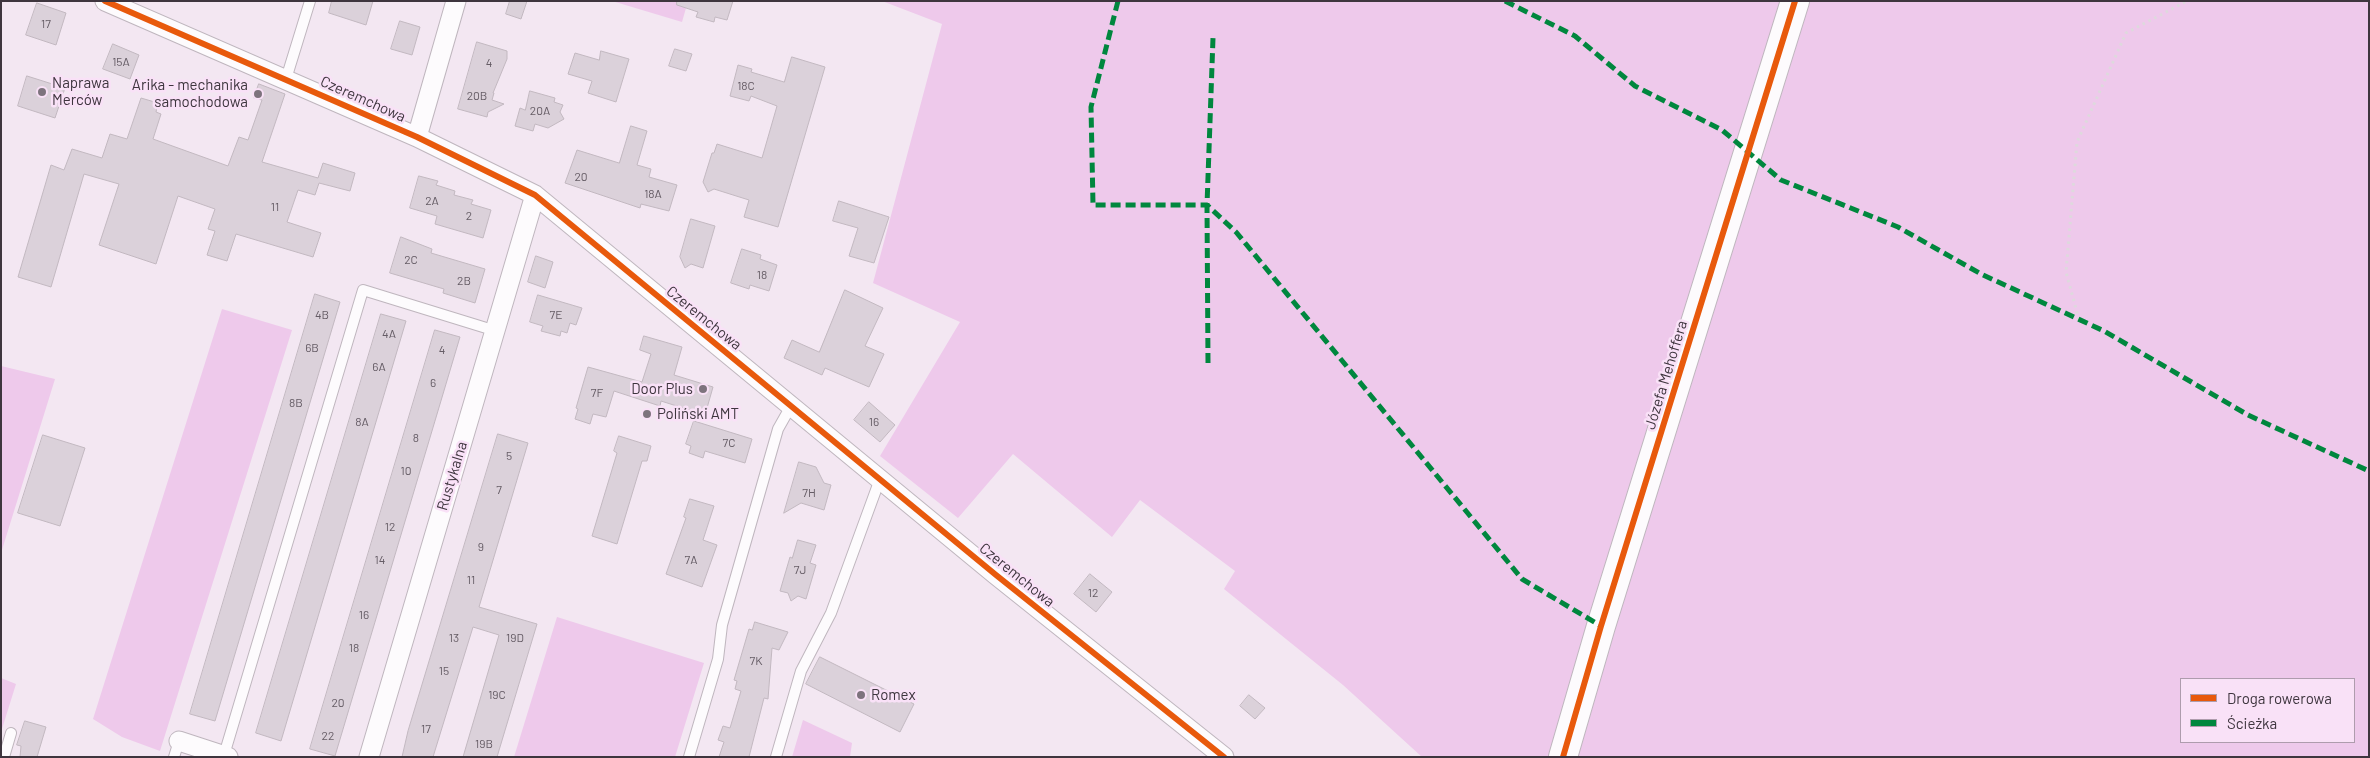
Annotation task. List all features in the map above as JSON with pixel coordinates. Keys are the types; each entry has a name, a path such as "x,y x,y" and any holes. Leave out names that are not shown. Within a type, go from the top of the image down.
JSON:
{"street":[{"name":"Czeremchowa","path":"105,1 286,78 416,137 535,195 996,575 1224,757"},
{"path":"416,137 456,1"},
{"name":"Józefa Mehoffera","path":"1563,757 1600,626 1795,1"},
{"name":"Rustykalna","path":"369,757 535,195"},
{"path":"176,749 226,756"}],"lane":[{"path":"286,78 310,1"},
{"path":"226,756 363,290 496,331"},
{"path":"689,757 718,659 722,626 778,429 791,406"},
{"path":"776,757 801,671 831,613 880,479"},
{"path":"4,757 11,733"}],"path":[{"path":"2078,320 2066,272 2076,142 2126,33 2187,1"}],"shaded area":[{"path":"612,1 688,1 682,22"},
{"path":"882,1 2369,1 2369,757 1422,757 1343,685 1224,589 1235,571 1140,500 1112,537 1013,454 958,518 880,456 960,322 873,283 942,24"},
{"path":"222,309 292,330 160,751 122,737 93,719"},
{"path":"1,366 55,379 1,553"},
{"path":"557,617 704,663 675,757 514,757"},
{"path":"1,678 16,684 1,732"},
{"path":"803,720 852,743 850,757 792,757"}],"building":[{"path":"332,1 373,1 366,25 329,13"},
{"path":"510,1 527,1 521,19 506,14"},
{"path":"677,1 733,1 727,20 715,17 714,22 696,17 698,12 677,5"},
{"path":"37,3 66,13 56,45 26,35"},
{"path":"400,21 420,27 412,55 391,49"},
{"path":"477,42 507,51 507,59 492,100 504,104 488,112 487,117 458,109"},
{"path":"113,44 139,55 130,79 103,69"},
{"path":"675,49 692,54 686,71 669,66"},
{"path":"601,51 629,59 616,102 588,93 592,81 568,74 575,53 599,60"},
{"path":"792,57 825,67 778,227 744,217 749,200 714,189 708,192 703,182 712,153 714,153 717,144 762,158 777,106 751,96 749,101 730,96 738,65 752,69 751,72 784,82"},
{"path":"27,76 65,88 55,118 18,106"},
{"path":"259,84 285,94 262,162 318,178 323,163 355,173 350,191 319,183 315,195 298,190 287,222 321,233 313,257 236,234 227,261 207,255 215,231 208,229 215,209 178,196 156,264 99,245 119,184 84,174 51,287 18,277 51,165 64,170 72,149 102,158 110,134 127,139 141,98 158,103 156,112 161,114 153,139 228,166 239,137 248,140 262,100 254,98"},
{"path":"530,91 555,98 554,102 563,105 560,112 564,119 548,128 535,124 533,131 515,126 520,108 525,110"},
{"path":"631,126 647,131 637,165 651,169 649,177 677,185 669,211 641,204 640,208 565,183 577,150 619,163"},
{"path":"419,176 438,181 436,185 455,191 454,195 473,200 471,204 491,210 483,238 435,224 437,216 410,208"},
{"path":"839,201 889,217 874,263 849,256 858,228 833,221"},
{"path":"691,219 715,226 703,268 691,264 685,268 680,257"},
{"path":"401,237 432,249 431,253 485,269 475,303 443,293 444,289 390,273"},
{"path":"742,249 761,255 760,259 777,265 769,291 750,285 749,289 731,283"},
{"path":"536,256 553,262 545,288 528,282"},
{"path":"845,290 883,308 865,346 884,354 869,387 825,368 822,375 784,358 792,340 819,352"},
{"path":"315,294 340,302 215,721 190,714"},
{"path":"538,295 582,308 576,325 570,323 567,333 561,331 560,336 541,331 543,326 530,322"},
{"path":"381,314 406,321 281,741 256,733"},
{"path":"435,330 460,337 335,756 310,749"},
{"path":"644,336 682,347 674,375 713,387 705,415 661,401 660,406 614,391 606,417 593,414 590,424 575,419 578,409 576,408 588,367 642,382 651,354 640,350"},
{"path":"869,402 895,425 880,442 854,420"},
{"path":"694,421 752,439 745,463 705,451 703,458 689,453 691,446 686,444"},
{"path":"498,434 528,443 479,607 537,624 497,757 463,757 499,635 473,627 433,757 402,757 408,731"},
{"path":"43,435 85,448 60,526 18,513"},
{"path":"619,436 651,446 647,461 642,461 617,544 592,536 617,453 614,451"},
{"path":"799,462 816,467 824,483 831,485 824,510 801,503 784,513"},
{"path":"690,499 714,506 703,540 717,545 702,587 666,574 686,518 684,517"},
{"path":"798,540 816,545 810,563 816,565 806,599 798,596 791,601 788,593 780,591 790,557 792,558"},
{"path":"1090,574 1112,592 1096,612 1074,594"},
{"path":"755,622 788,632 779,650 772,648 768,699 764,698 749,757 719,757 724,742 718,740 723,726 730,728 741,691 735,689 737,681 734,680 749,629 752,630"},
{"path":"820,657 914,704 900,732 806,684"},
{"path":"1249,695 1265,708 1255,719 1240,706"},
{"path":"25,721 46,727 37,757 20,757 21,746 17,745"}],"marked path":[{"path":"1118,1 1091,107 1093,205 1207,205 1236,232 1522,579 1601,626"},
{"path":"1505,1 1575,36 1635,86 1722,130 1781,180 1898,227 1981,274 2104,331 2248,415 2369,471"},
{"path":"1208,363 1207,205 1213,38"}],"cycle path":[{"path":"105,1 417,137 535,195 996,575 1224,757"},
{"path":"1563,757 1601,626 1795,1"}],"place":[{"name":"Naprawa Merców","path":"42,92"},
{"name":"Arika - mechanika samochodowa","path":"258,94"},
{"name":"Door Plus","path":"703,389"},
{"name":"Poliński AMT","path":"647,414"},
{"name":"Romex","path":"861,695"}]}
